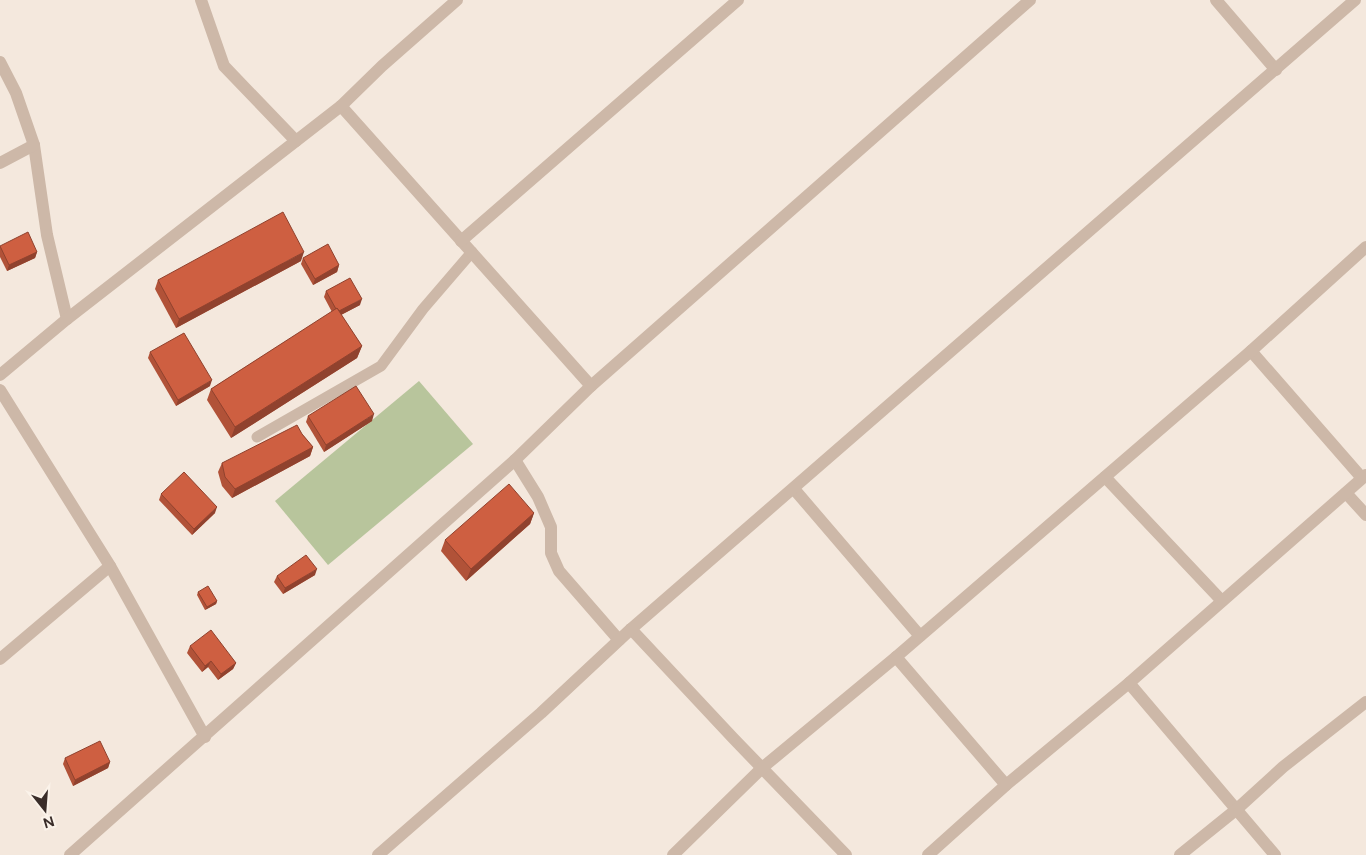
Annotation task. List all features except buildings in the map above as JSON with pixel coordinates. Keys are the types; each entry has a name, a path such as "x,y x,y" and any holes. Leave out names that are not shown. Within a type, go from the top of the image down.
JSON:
{"street":[{"path":"201,0 224,66 296,141"},
{"path":"0,375 67,319 341,106 382,66 457,0"},
{"path":"461,241 738,0"},
{"path":"70,855 515,460 591,386 1030,0"},
{"path":"1216,0 1276,70"},
{"path":"378,855 541,713 631,629 1355,0"},
{"path":"0,62 16,94 34,145 47,235 67,319"},
{"path":"341,106 591,386"},
{"path":"0,163 34,145"},
{"path":"673,855 762,768 896,657 1251,352 1366,248"},
{"path":"928,855 1006,785 1129,682 1364,476 1251,352"},
{"path":"0,390 110,566 204,737"},
{"path":"515,460 538,497 551,527 551,553 559,572 620,640"},
{"path":"1105,477 1222,601"},
{"path":"794,488 920,636"},
{"path":"1346,493 1366,515"},
{"path":"0,659 110,566"},
{"path":"631,629 846,855"},
{"path":"896,657 1006,785"},
{"path":"1129,682 1275,855"},
{"path":"1180,855 1237,809 1283,767 1366,702"}],"lane":[{"path":"257,436 381,366 423,308 472,252"}],"green space":[{"path":"419,381 473,444 328,565 275,501"}]}
